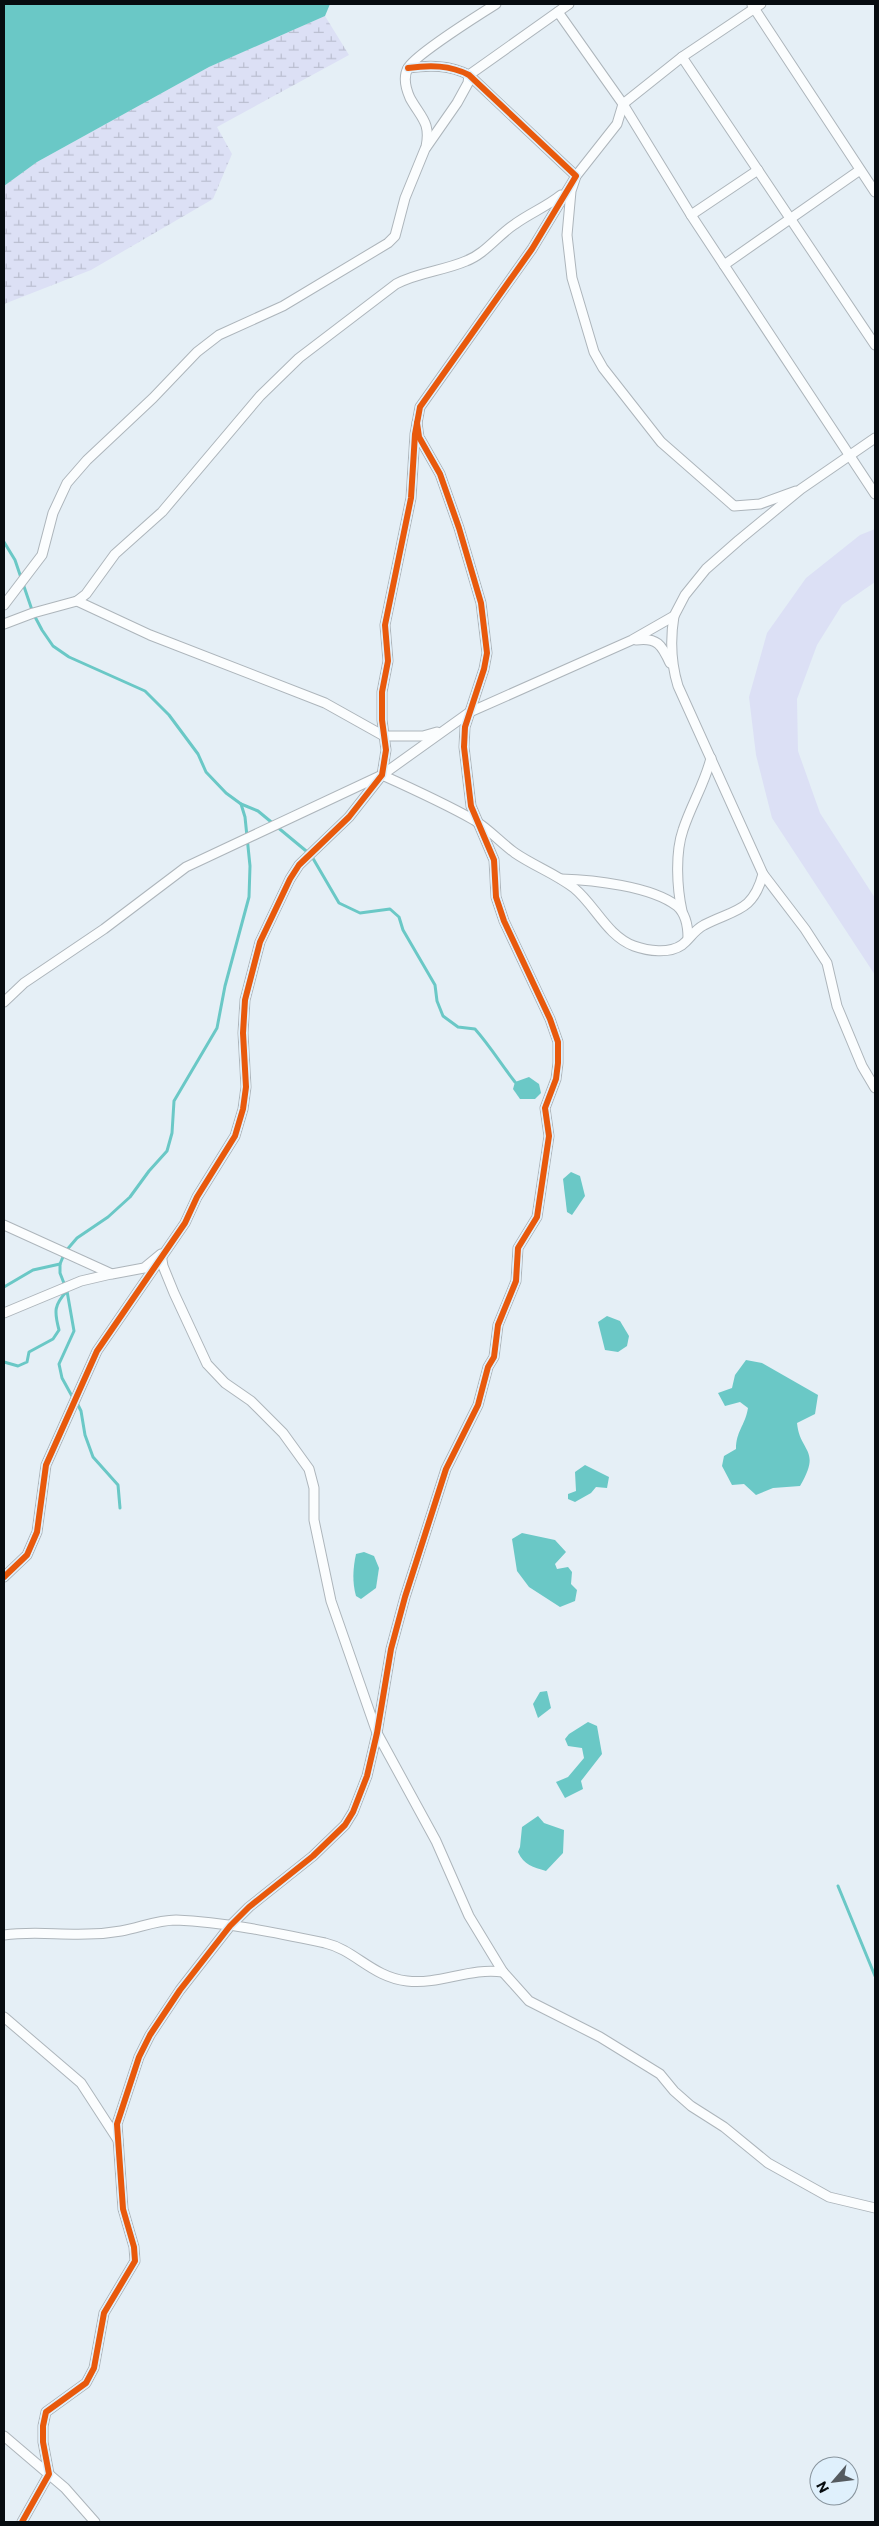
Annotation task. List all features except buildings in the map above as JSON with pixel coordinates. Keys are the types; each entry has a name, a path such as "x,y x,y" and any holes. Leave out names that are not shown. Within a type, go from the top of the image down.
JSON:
{"street":[{"path":"425,149 427,126 424,118 409,96 405,84 408,68 436,45 496,4"},
{"path":"4,605 42,555 53,513 67,483 87,460 153,398 196,352 219,335 283,306 388,244 394,236 405,198 425,149 457,103 468,83 470,75 569,4"},
{"path":"4,1577 27,1554 37,1532 46,1465 97,1351 161,1254 185,1223 198,1197 235,1136 246,1087 243,1033 245,1000 260,942 290,879 299,865 349,817 382,774 386,750 382,692 388,661 385,625 411,498 420,407 532,249 565,191 616,124 623,104 682,57 755,5 875,192"},
{"path":"558,12 623,104 691,215 875,494"},
{"path":"682,57 875,345"},
{"path":"408,68 432,65 458,70 470,75 576,176"},
{"path":"691,215 758,170"},
{"path":"724,265 860,170"},
{"path":"576,176 571,191 567,235 572,278 594,352 603,368 661,442 734,506 760,504 801,489"},
{"path":"4,624 33,613 77,601 92,587 115,554 162,512 260,396 299,358 396,284 410,277 440,271 468,260 514,224 548,206 565,191"},
{"path":"22,2522 49,2474 43,2442 43,2426 46,2412 86,2383 94,2368 104,2313 135,2261 134,2247 123,2209 118,2140 119,2113 150,2035 180,1990 230,1926 249,1907 313,1856 345,1825 353,1812 367,1776 377,1733 391,1649 408,1588 446,1469 478,1405 488,1366 494,1356 498,1325 516,1281 518,1248 537,1217 548,1136 545,1108 556,1079 558,1042 550,1019 504,921 496,897 494,860 475,821 471,806 464,747 470,712 484,669 486,652 481,604 460,528 440,474 419,437 417,423"},
{"path":"672,668 671,636 674,616 685,595 706,569 801,489 875,438"},
{"path":"77,601 150,635 325,703 384,736 423,736 444,730"},
{"path":"4,1002 24,983 104,929 186,867 382,774 470,712 632,640 674,616"},
{"path":"632,640 645,639 654,641 663,648 678,686 763,874 805,929 827,963 837,1006 862,1066 875,1088"},
{"path":"688,938 688,927 682,911 679,882 682,832 708,771 711,758"},
{"path":"382,774 475,821 516,854 561,879 576,890 617,935 633,945 652,950 670,950 682,945 692,933 704,925 736,912 750,902 759,890 763,874"},
{"path":"561,879 605,882 628,887 668,902 682,911"},
{"path":"4,1225 112,1274"},
{"path":"4,1313 81,1281 144,1268 161,1254"},
{"path":"161,1254 163,1266 174,1294 207,1364 225,1383 251,1401 283,1433 309,1469 314,1488 314,1520 331,1601 377,1733 436,1841 469,1916 503,1972 529,2001 600,2037 660,2074 674,2091 692,2106 724,2127 768,2162 829,2197 875,2208"},
{"path":"4,1935 18,1933 86,1934 121,1931 175,1920 230,1926 328,1944 345,1950 381,1975 407,1981 438,1980 474,1971 503,1972"},
{"path":"4,2017 81,2082 118,2140"},
{"path":"4,2436 49,2474 95,2522"}],"green space":[{"path":"325,16 349,55 217,127 232,154 213,199 91,270 4,304 4,186 37,162 209,67"},
{"path":"875,529 875,582 842,605 817,645 797,699 798,751 820,813 875,898 875,975 772,818 756,755 749,697 767,633 806,578 860,535"}],"water":[{"path":"4,4 330,4 325,16 209,67 37,162 4,186"},
{"path":"529,1077 539,1084 541,1093 535,1099 520,1099 513,1089 515,1082"},
{"path":"571,1172 580,1176 585,1196 572,1215 567,1212 563,1179"},
{"path":"607,1316 620,1321 629,1336 627,1346 618,1352 605,1350 598,1322"},
{"path":"746,1360 762,1363 818,1395 815,1414 797,1423 799,1433 810,1458 806,1474 800,1486 773,1488 756,1495 744,1484 732,1485 722,1466 724,1456 736,1449 737,1438 748,1408 740,1402 725,1406 718,1393 732,1388 735,1375"},
{"path":"585,1465 609,1477 607,1488 596,1487 591,1493 575,1502 568,1499 568,1494 576,1491 575,1472"},
{"path":"522,1533 555,1540 566,1552 555,1564 557,1569 568,1567 572,1572 571,1584 577,1590 575,1601 560,1607 529,1587 517,1571 512,1539"},
{"path":"364,1552 374,1556 379,1568 376,1588 361,1599 356,1596 354,1570 356,1554"},
{"path":"547,1691 551,1708 538,1718 533,1704 540,1692"},
{"path":"588,1722 597,1726 602,1754 581,1781 583,1789 565,1798 556,1782 568,1777 584,1758 582,1748 568,1746 565,1739 569,1734"},
{"path":"538,1816 544,1823 564,1830 563,1853 546,1871 526,1863 518,1852 522,1827"}],"waterway":[{"path":"4,542 15,560 33,613 53,646 69,657 145,691 169,715 198,754 206,772 226,793 241,804 245,817 250,866 249,897 225,986 217,1028 174,1101 172,1133 167,1151 130,1197 108,1217 77,1238 65,1252 60,1264 60,1273 67,1291 57,1304 56,1318 59,1330 53,1339 29,1352 27,1362 18,1366 4,1362"},
{"path":"241,804 258,811 311,855 339,903 360,913 390,909 399,917 403,930 435,985 437,1001 443,1016 458,1027 475,1029 515,1082"},
{"path":"4,1287 33,1270 60,1264"},
{"path":"67,1291 74,1331 59,1364 62,1378 73,1398"},
{"path":"77,1403 81,1411 85,1435 93,1457 118,1485 120,1508"},
{"path":"838,1886 875,1976"}],"cycle path":[{"path":"4,1577 27,1555 37,1532 46,1465 97,1351 185,1223 197,1197 235,1136 243,1109 246,1087 243,1033 245,1000 260,942 290,879 299,865 349,817 382,775 386,750 382,720 382,692 388,661 385,625 411,498 415,434 420,407 532,249 576,176 469,75 455,69 440,67 408,68"},
{"path":"22,2522 49,2474 43,2442 43,2426 46,2412 86,2383 94,2368 104,2313 135,2261 134,2247 123,2209 117,2124 139,2057 150,2035 180,1990 230,1926 249,1907 313,1856 345,1825 353,1812 367,1776 377,1733 391,1649 405,1597 446,1469 478,1405 488,1367 494,1357 498,1325 516,1281 518,1248 537,1217 549,1136 545,1108 556,1079 558,1042 550,1019 504,921 496,897 494,860 471,806 464,747 465,727 484,669 487,653 481,603 459,528 440,474 419,437 417,423"}]}
